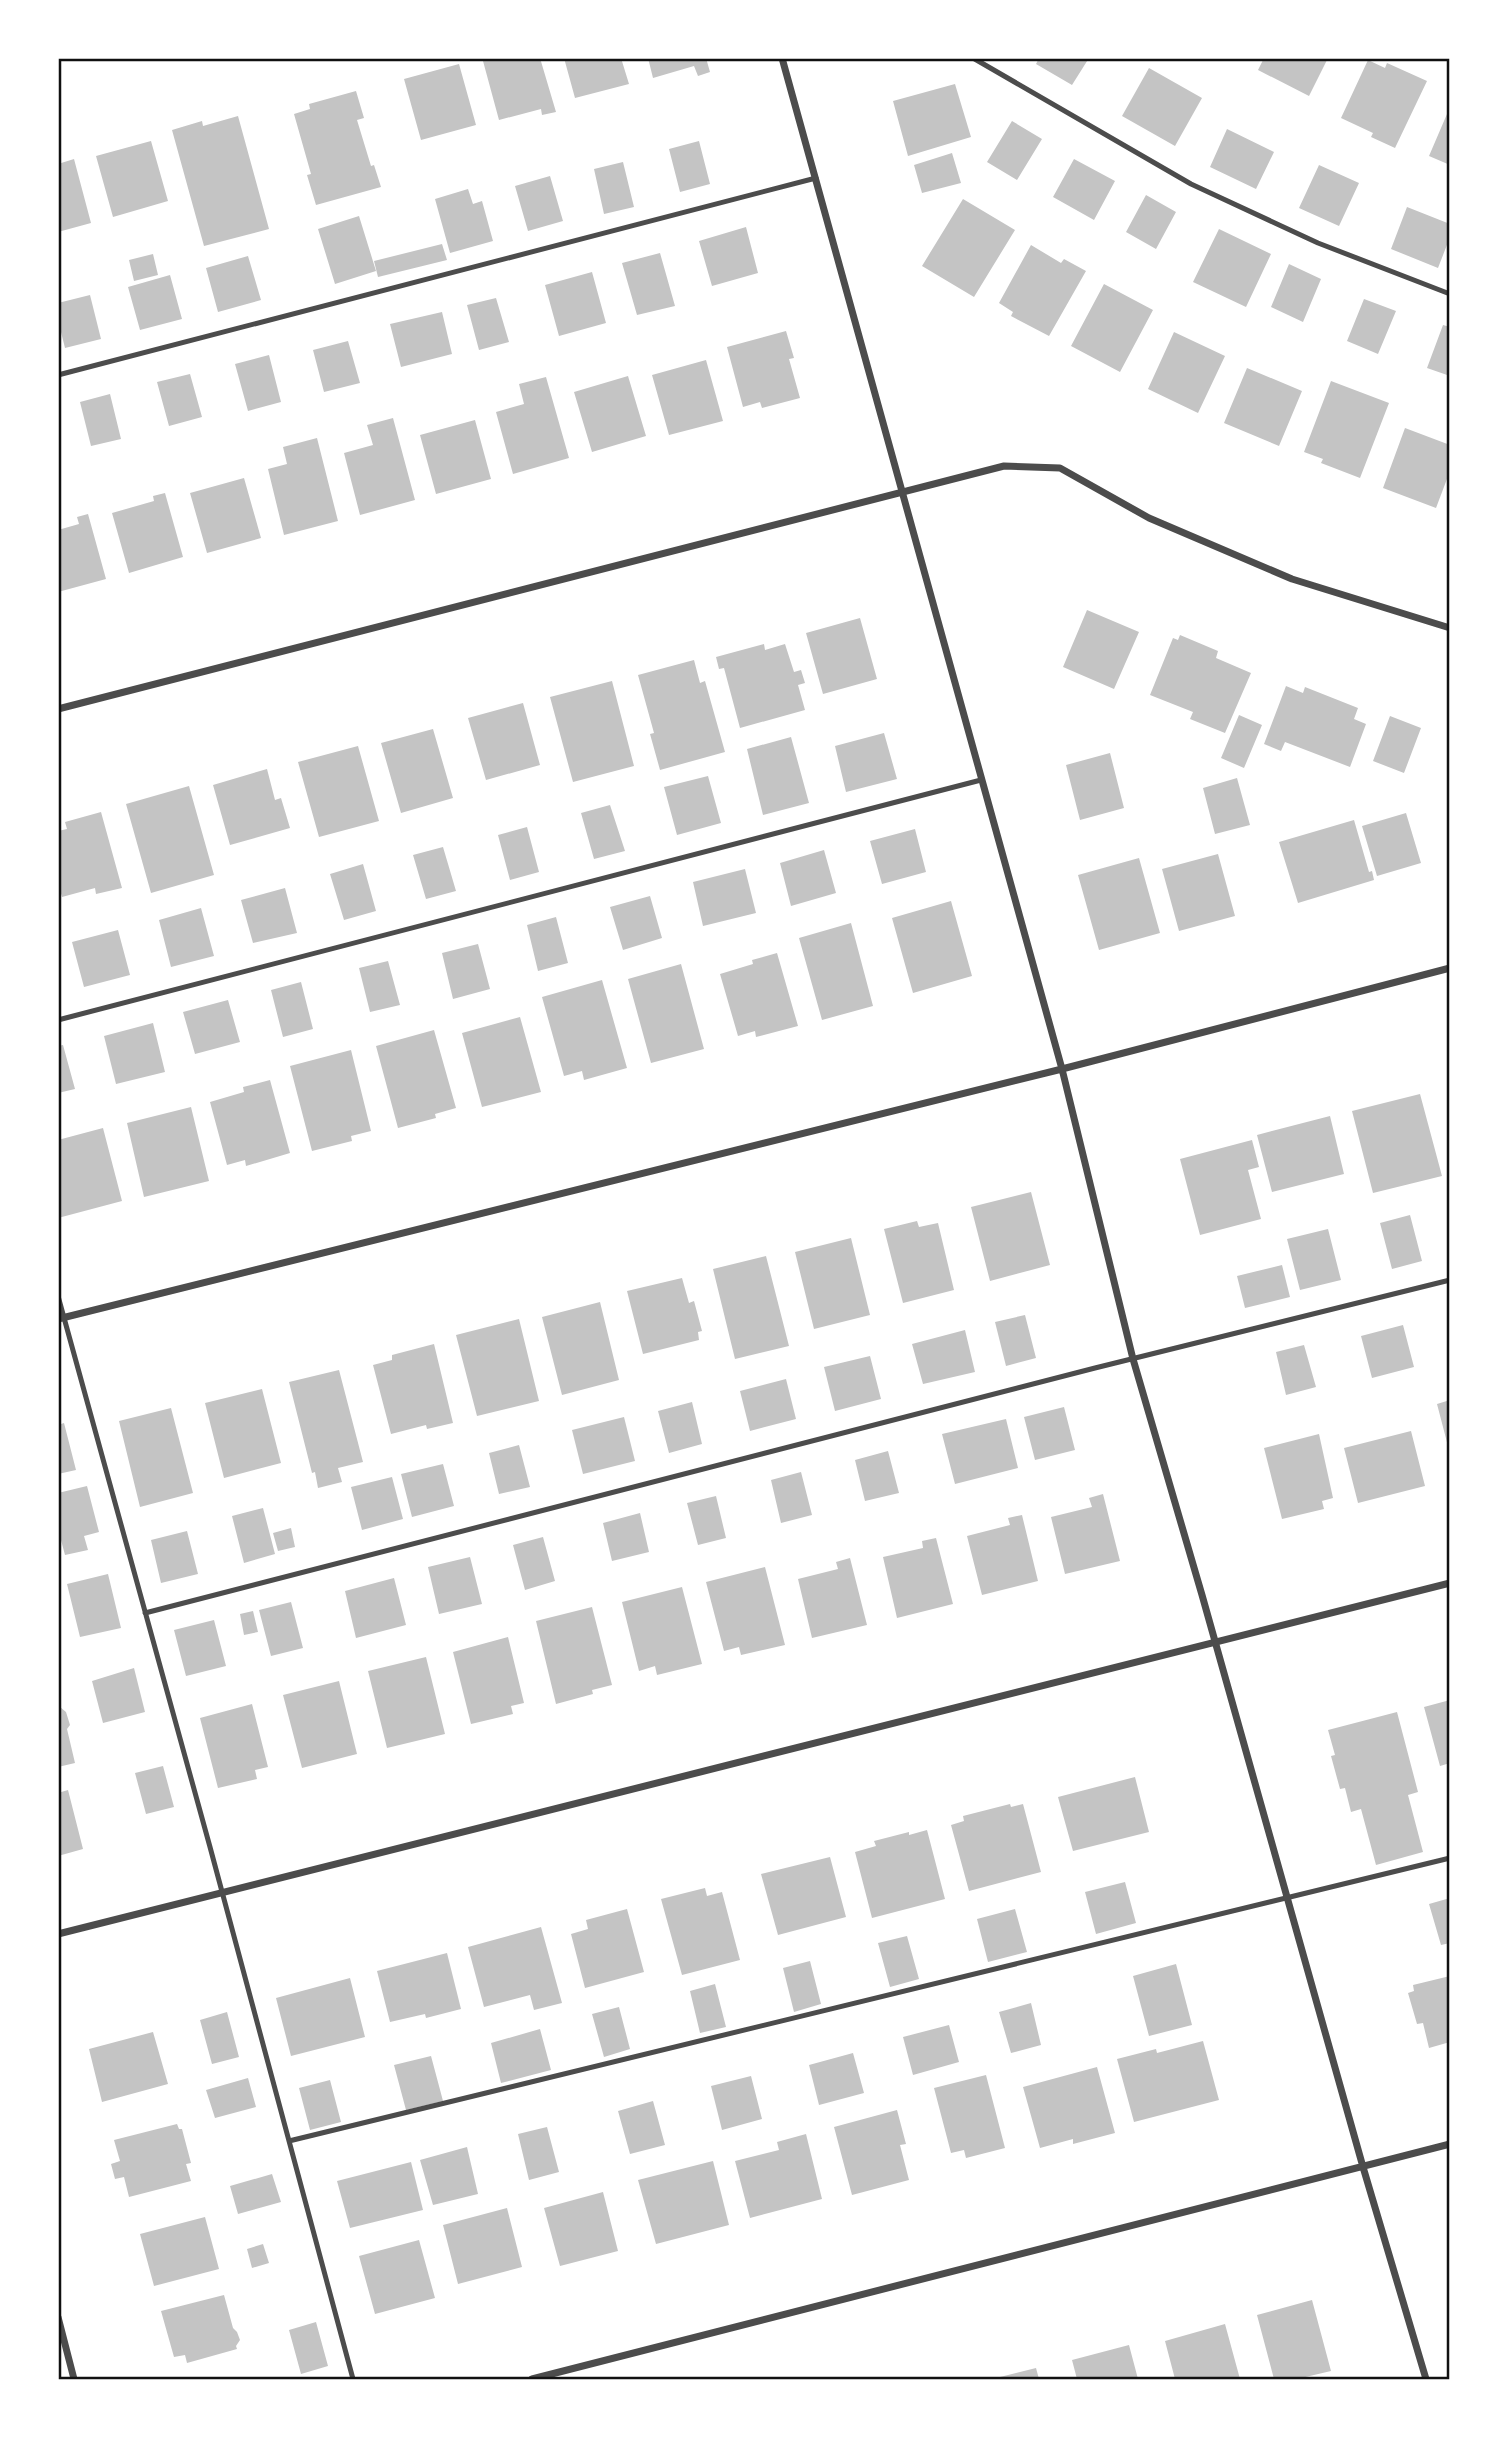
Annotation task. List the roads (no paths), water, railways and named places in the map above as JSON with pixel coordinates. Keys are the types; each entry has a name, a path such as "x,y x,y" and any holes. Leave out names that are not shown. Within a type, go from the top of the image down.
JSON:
{"street":[{"path":"782,58 1062,1069 1133,1359 1426,2379"},
{"path":"58,709 1004,466 1060,468 1149,518 1292,579 1450,628"},
{"path":"61,1318 1062,1069 1450,968"},
{"path":"58,1934 1450,1583"},
{"path":"532,2379 1450,2144"},
{"path":"58,2317 74,2379"}],"lane":[{"path":"973,58 1191,184 1318,243 1450,295"},
{"path":"58,375 816,178"},
{"path":"58,1020 981,780"},
{"path":"145,1613 1450,1280"},
{"path":"58,1296 61,1318 145,1613 353,2379"},
{"path":"289,2141 1450,1858"}]}
